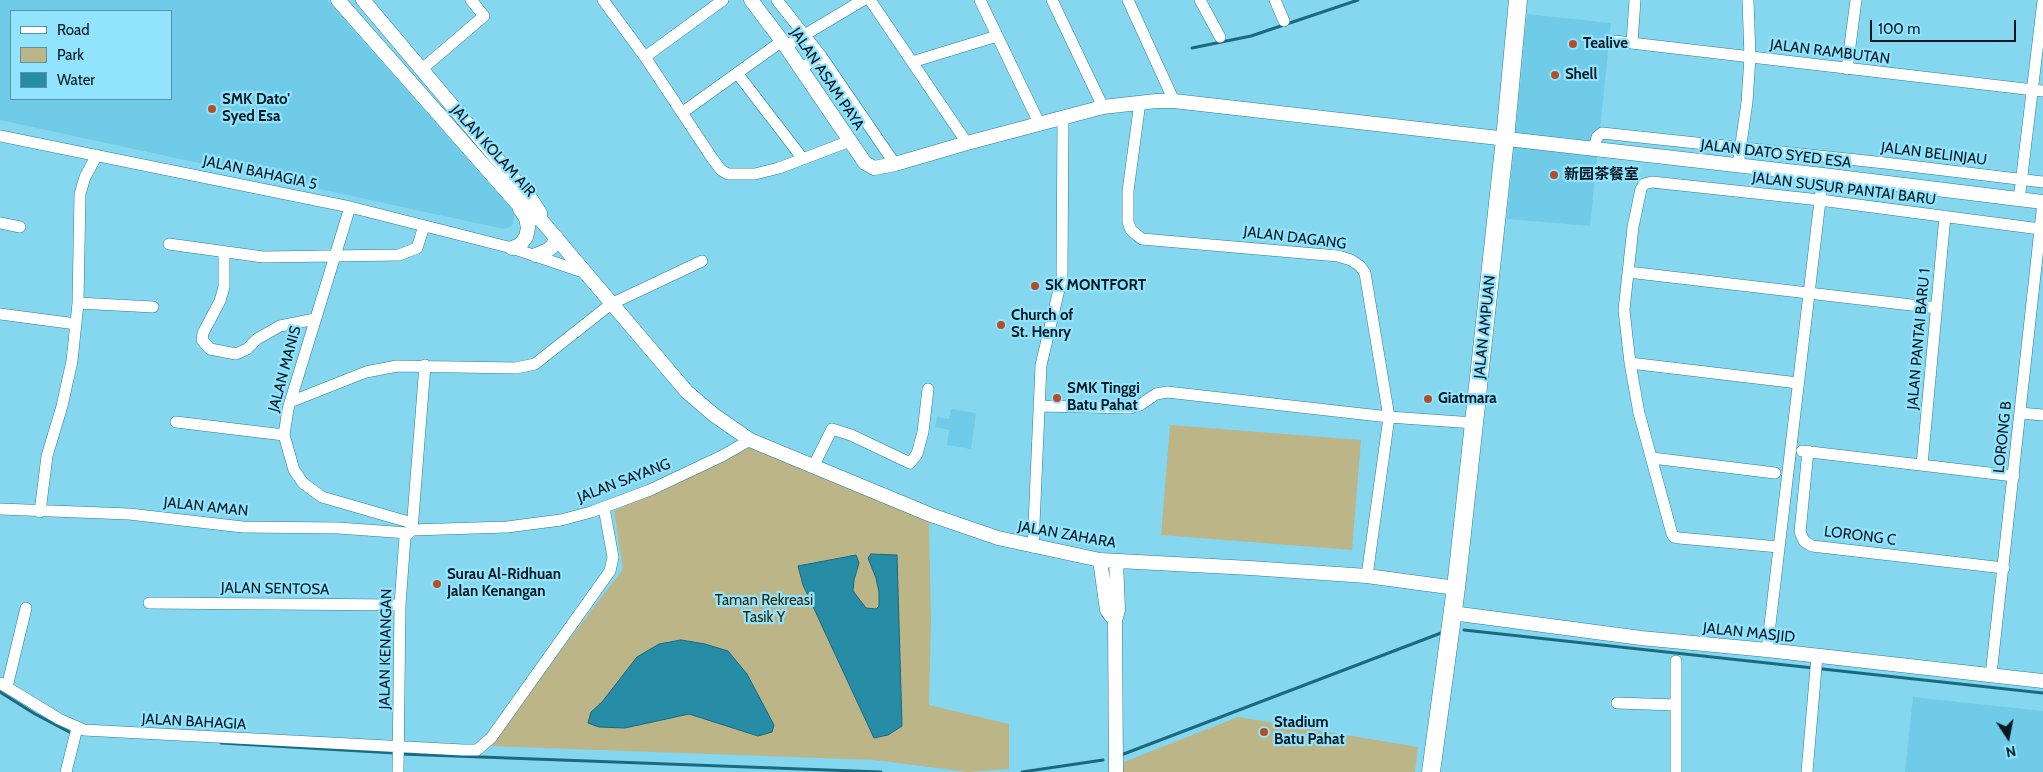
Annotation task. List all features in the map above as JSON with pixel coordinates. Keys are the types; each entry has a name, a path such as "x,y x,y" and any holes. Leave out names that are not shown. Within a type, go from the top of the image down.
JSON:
{"main road":[{"name":"JALAN AMPUAN","path":"1431,772 1456,588 1506,139 1518,0"}],"street":[{"name":"JALAN KOLAM AIR","path":"338,0 516,202 528,214 540,219 540,213 532,199 363,0"},
{"path":"422,69 484,16 470,0"},
{"path":"645,57 723,0"},
{"name":"JALAN ASAM PAYA","path":"751,0 784,43 869,167 881,168 895,164"},
{"path":"776,0 822,56 895,164 1103,107 1140,102 1174,101 1506,139"},
{"path":"683,112 784,43 805,35 863,0"},
{"path":"870,0 967,143"},
{"path":"980,0 1040,125"},
{"path":"1052,0 1103,107"},
{"path":"1129,0 1174,101"},
{"path":"1200,0 1220,38"},
{"path":"1275,0 1284,21"},
{"path":"1632,43 1635,0"},
{"path":"1738,165 1747,102 1750,56 1748,0"},
{"path":"1847,69 1856,0"},
{"path":"2019,200 2038,91 2043,1"},
{"path":"608,2 712,158 721,170 728,174 739,175 779,168 850,140"},
{"path":"912,62 997,36"},
{"name":"JALAN RAMBUTAN","path":"1614,41 2038,91"},
{"path":"801,68 822,56"},
{"path":"737,74 803,159"},
{"name":"JALAN DAGANG","path":"1140,102 1128,191 1128,222 1131,230 1142,239 1338,256 1351,260 1360,266 1367,280 1389,417 1367,576"},
{"path":"1033,547 1041,365 1062,277 1063,119"},
{"name":"JALAN BELINJAU","path":"1594,149 1597,137 1602,133 2043,182"},
{"name":"JALAN BAHAGIA 5","path":"0,136 350,207 512,248 586,273"},
{"name":"JALAN DATO SYED ESA","path":"1506,139 2043,202"},
{"path":"40,512 47,456 62,406 72,361 78,304 80,194 85,177 97,155"},
{"path":"1767,650 1822,175"},
{"name":"JALAN SUSUR PANTAI BARU","path":"1628,272 1633,227 1641,189 1644,184 1652,182 1820,200 2040,229"},
{"path":"512,248 520,245 526,238 528,228 526,218 516,202"},
{"name":"LORONG B","path":"1991,675 2043,202"},
{"name":"JALAN MANIS","path":"350,207 333,257 290,402 284,435 294,470 303,483 322,497 410,528"},
{"name":"JALAN PANTAI BARU 1","path":"1922,465 1945,216"},
{"name":"JALAN ZAHARA","path":"540,219 610,304 687,392 714,415 750,440 931,515 998,538 1100,560 1367,576 1456,588"},
{"path":"0,223 20,227"},
{"path":"169,244 264,257 399,255 417,248 424,226"},
{"path":"536,255 553,246 556,237"},
{"path":"224,252 224,287 203,333 202,340 210,349 236,354 247,349 257,339 280,326 315,319"},
{"path":"290,402 366,372 397,366 516,368 535,364 610,304 702,261"},
{"path":"1779,547 1674,537 1639,413 1630,363 1624,310 1628,272 1936,308"},
{"path":"78,304 153,307"},
{"path":"0,314 76,324"},
{"path":"2031,314 2043,316"},
{"path":"1630,363 1798,383"},
{"name":"JALAN KENANGAN","path":"398,758 400,605 405,537 410,528 424,365"},
{"path":"814,465 832,429 846,432 910,463 917,454 923,432 928,390"},
{"path":"1040,406 1130,408 1140,405 1156,394 1167,392 1389,417 1474,423"},
{"path":"2020,413 2043,415"},
{"path":"176,422 284,435"},
{"name":"JALAN SAYANG","path":"410,528 507,527 561,520 604,508 650,490 722,456 750,440"},
{"path":"1791,449 2014,476"},
{"name":"LORONG C","path":"1808,451 1800,532 1804,541 1812,546 2004,568"},
{"path":"1652,458 1776,473"},
{"name":"JALAN BAHAGIA","path":"3,685 58,720 76,735 134,734 398,758 477,750 488,742 610,571 613,556 604,508"},
{"name":"JALAN AMAN","path":"0,509 129,514 243,527 410,528"},
{"path":"1100,560 1107,610 1115,621"},
{"path":"1116,560 1118,610 1115,621 1116,772"},
{"name":"JALAN SENTOSA","path":"149,602 400,605"},
{"path":"3,685 26,608"},
{"name":"JALAN MASJID","path":"1452,613 1641,638 1767,650 1816,666 1991,675 2043,680"},
{"path":"1676,661 1676,772"},
{"path":"1807,772 1816,666"},
{"path":"1618,703 1676,705"},
{"path":"66,772 76,735"}],"shaded area":[{"name":"SMK Dato' Syed Esa","path":"0,0 327,0 515,213 512,226 504,229 0,120"},
{"path":"1527,14 1611,23 1590,226 1507,219"},
{"path":"951,409 976,413 971,449 947,445 949,430 935,427 937,417 949,419"},
{"path":"1913,697 2043,711 2043,772 1905,772"}],"green space":[{"path":"1170,425 1361,440 1352,550 1161,535"},
{"name":"Taman Rekreasi Tasik Y","path":"753,446 929,520 931,621 929,705 1009,724 1009,769 969,772 874,760 488,746 623,569 614,511"},
{"name":"Stadium Batu Pahat","path":"1238,717 1418,747 1415,772 1123,772 1124,762"}],"water":[{"path":"871,554 897,555 902,726 888,735 874,738 803,585 798,566 856,555 859,563 853,591 866,608 876,609 879,606 879,592 868,558"},
{"path":"681,640 705,644 728,651 747,674 774,725 772,732 758,736 689,714 625,728 599,727 588,723 591,712 602,702 637,657 659,644"}],"waterway":[{"path":"1192,48 1251,36 1358,0"},
{"path":"1464,630 2043,693"},
{"path":"1121,755 1441,633"},
{"path":"0,692 35,714 73,734"},
{"path":"221,743 395,753"},
{"path":"401,754 881,772"},
{"path":"1022,772 1103,760"}],"place":[{"name":"Tealive","path":"1573,44"},
{"name":"Shell","path":"1555,75"},
{"name":"SMK Dato' Syed Esa","path":"212,109"},
{"name":"新园茶餐室","path":"1554,175"},
{"name":"SK MONTFORT","path":"1035,286"},
{"name":"Church of St. Henry","path":"1001,325"},
{"name":"SMK Tinggi Batu Pahat","path":"1057,398"},
{"name":"Giatmara","path":"1428,399"},
{"name":"Surau Al-Ridhuan Jalan Kenangan","path":"437,584"},
{"name":"Stadium Batu Pahat","path":"1264,732"}]}
